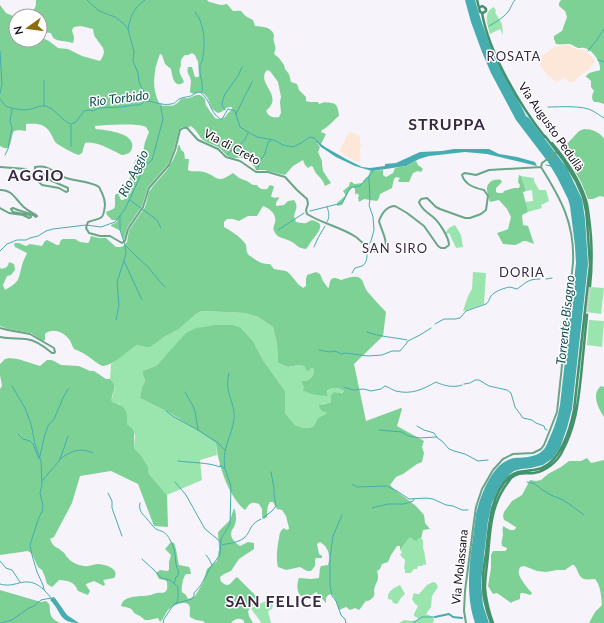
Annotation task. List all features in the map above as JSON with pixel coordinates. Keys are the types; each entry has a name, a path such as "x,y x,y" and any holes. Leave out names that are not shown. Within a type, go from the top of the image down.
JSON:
{"main road":[{"path":"478,0 478,4 481,7 480,12 483,13 486,11 484,7 481,7"},
{"name":"Via Augusto Pedullà","path":"483,13 484,26 505,73 524,107 571,172 583,197 586,211 590,265 582,352"},
{"name":"Via di Creto","path":"0,167 26,169 40,184 59,188 66,192 68,191 68,188 50,180 42,172 35,171 35,168 48,168 70,179 98,186 105,200 103,215 100,219 88,223 86,230 89,233 100,236 110,236 120,242 123,242 129,226 142,208 149,188 169,165 175,150 180,130 186,128 198,140 218,149 226,157 240,160 256,172 268,172 287,179 306,197 308,202 306,210 307,214 324,223 348,232 359,239 365,246 376,252 382,252 386,247 386,242 379,221 384,212 390,206 396,206 422,224 438,246 443,249 449,244 448,238 435,219 420,206 419,202 421,199 425,197 428,198 436,207 440,209 464,218 472,218 485,212 488,196 484,190 474,188 469,185 462,178 463,174 465,173 475,176 489,170 541,167"},
{"name":"Via Augusto Pedullà","path":"545,136 569,164 586,202 590,220 592,252 590,286"},
{"path":"541,167 542,163 556,152"},
{"name":"Via Molassana","path":"466,623 464,612 475,513 477,502 482,490 498,464 503,459 510,455 536,453 541,449 557,412 573,263 573,248 567,217 559,198 541,167"},
{"path":"0,190 5,190 12,194 25,209 36,214 37,217 13,208 11,209 13,212 30,215 31,217 9,213 0,208"},
{"path":"492,623 486,599 485,582 494,508 501,494 512,478 520,473 533,473 548,467 555,462 562,451 575,420 587,315"},
{"path":"0,328 33,335 40,341 54,348 55,352 52,353 46,348 28,339 0,337"}],"shaded area":[{"path":"566,45 578,50 585,50 595,61 589,69 571,83 564,78 557,82 548,76 539,65 542,56 554,47"},
{"path":"351,132 360,136 360,144 362,147 360,147 361,154 359,162 353,161 353,159 340,152 348,133"}],"green space":[{"path":"36,0 207,0 218,5 227,4 233,11 242,11 247,17 253,20 255,26 266,28 273,32 276,48 274,54 284,65 291,82 297,84 299,90 306,97 306,101 318,102 319,104 325,102 333,103 337,107 339,116 322,130 321,132 326,134 321,144 317,140 320,147 318,152 322,161 323,171 331,183 325,186 313,167 311,166 308,168 303,160 293,166 285,175 264,170 256,170 252,164 246,160 230,157 218,147 205,141 191,126 187,128 182,127 179,130 173,153 168,164 148,187 142,206 127,228 124,240 121,231 111,226 117,221 112,220 106,212 115,207 115,195 118,193 121,200 126,198 129,180 135,160 140,158 143,152 149,132 146,127 129,125 95,126 96,129 119,133 129,139 132,143 132,148 131,151 124,155 99,144 89,142 85,143 82,153 79,155 56,143 47,128 34,124 26,124 26,131 14,131 8,148 0,146 0,5 8,14 8,48 48,48 48,41 58,48 68,49 82,56 100,61 104,54 103,49 94,36 93,29 81,26 74,27 72,30 74,38 73,43 56,40 51,33 48,33 48,8 35,7","holes":["192,53 198,61 199,76 195,77 192,67 188,67 187,71 191,79 190,92 194,94 200,92 204,94 214,111 218,113 222,112 228,107 232,107 232,110 223,118 215,118 206,105 205,99 199,95 182,99 177,104 171,106 161,106 158,100 154,87 154,81 160,54 162,55 165,64 171,69 174,81 178,84 184,82 180,72 181,60 185,55","267,70 270,71 278,82 281,97 281,113 279,117 271,117 266,111 272,104 273,99 264,78"]},
{"path":"561,0 604,0 604,104 593,101 592,96 594,91 591,87 591,81 586,76 591,72 600,70 598,61 590,50 578,48 570,44 556,44 554,36 562,31 567,17 565,11 559,6"},
{"path":"494,7 495,12 502,24 503,35 500,29 490,34 487,15 488,12"},
{"path":"584,129 596,131 604,139 604,197 600,196 593,199 588,199 581,182 568,159 565,148 566,145 579,131"},
{"path":"178,145 184,152 185,159 189,159 188,170 204,172 220,179 233,173 239,178 253,185 257,185 261,189 267,189 270,185 273,186 271,196 275,198 279,197 276,206 284,205 288,201 294,200 296,207 294,216 296,222 305,223 312,220 320,224 320,229 306,249 299,247 275,234 273,227 275,223 275,216 268,208 263,206 257,216 248,216 239,221 227,219 224,222 224,227 237,235 244,242 249,255 257,261 270,264 274,269 286,271 303,288 306,286 307,275 316,272 320,274 328,288 331,280 334,278 341,280 353,277 359,278 363,282 367,291 386,312 383,336 354,364 366,421 401,408 397,426 424,441 422,447 424,453 422,462 396,477 390,485 416,506 424,515 425,523 430,529 423,530 421,539 420,538 416,541 410,537 400,550 400,546 397,546 388,562 382,564 380,569 377,571 378,579 374,590 374,596 370,600 366,601 359,610 355,608 350,610 346,607 339,610 332,594 327,597 326,603 316,592 312,595 301,596 297,587 299,578 319,578 321,566 328,565 329,555 325,546 320,542 317,544 319,554 322,558 316,558 315,566 311,571 307,571 300,567 286,570 278,567 277,552 280,533 284,528 286,530 289,529 286,516 282,510 277,509 273,502 270,502 267,517 264,519 262,517 262,509 259,504 251,503 245,510 234,497 225,479 219,460 216,443 172,414 140,398 145,381 142,371 156,366 186,333 196,328 216,325 233,325 241,328 253,341 263,360 285,391 285,413 295,425 304,428 313,427 318,418 327,413 320,409 319,405 331,402 331,395 334,392 342,393 344,391 338,388 332,388 327,391 328,396 315,395 303,391 304,387 302,381 306,381 311,377 313,374 313,368 307,371 302,365 288,367 278,363 277,344 273,327 258,317 245,313 202,311 196,314 179,329 150,347 137,345 112,363 103,366 74,349 69,339 60,332 47,332 45,334 45,340 43,341 31,333 0,326 0,267 1,269 5,268 9,262 14,264 15,270 11,275 7,276 3,285 5,290 17,281 27,253 15,247 14,244 19,243 26,246 30,244 42,246 47,240 59,245 63,239 75,239 80,242 88,243 91,236 106,238 116,247 123,246 127,242 129,230 145,207 149,192 167,170 177,151"},
{"path":"416,161 423,169 421,172 418,171 413,173 409,182 399,182 398,181 400,178 396,177 392,188 380,194 377,201 364,199 359,202 359,195 356,193 355,196 355,189 353,187 349,191 342,205 337,206 337,203 345,196 343,191 349,186 350,182 354,184 363,183 370,171 383,170 383,175 386,177 393,173 395,168 406,166"},
{"path":"519,175 521,176 526,191 523,192 528,212 522,215 523,225 528,226 534,244 523,241 515,245 503,244 497,233 508,229 511,217 507,209 499,200 490,202 487,188 489,183 493,180 501,180 502,182 496,188 496,192 498,193 519,188"},
{"path":"521,176 534,178 539,190 546,190 549,201 541,205 542,208 528,212 525,202 533,201 532,190 526,191"},
{"path":"455,225 461,235 463,247 456,248 449,233 446,234 449,228"},
{"path":"473,272 486,273 484,304 463,311 472,289"},
{"path":"589,287 604,288 601,314 586,312"},
{"path":"202,311 245,313 258,317 273,327 277,344 278,363 288,367 303,365 306,367 307,371 309,371 311,367 313,368 312,376 306,382 304,381 305,392 328,395 327,392 332,388 338,388 344,391 341,393 334,392 331,397 331,402 321,404 327,413 318,418 313,427 304,428 295,425 285,413 285,391 263,360 253,341 241,328 165,356 156,366 142,371 145,381 140,398 172,414 216,443 217,455 200,460 202,480 167,495 149,474 149,471 140,454 135,449 135,436 133,429 127,424 120,404 112,402 115,388 110,379 111,364 137,345 145,347 179,329 196,314"},
{"path":"589,320 604,321 602,347 587,345"},
{"path":"5,359 18,359 40,366 47,360 51,360 61,365 79,366 90,371 94,371 106,379 110,379 114,385 112,402 121,405 125,409 127,424 133,429 134,432 135,449 148,467 149,474 167,495 168,527 154,526 138,484 111,471 80,476 72,503 54,537 50,539 54,546 63,552 74,563 86,566 97,564 109,566 114,570 114,578 103,580 105,584 104,586 94,581 86,584 90,591 88,595 78,591 73,583 68,581 59,580 52,587 47,584 42,570 38,567 32,554 28,551 0,555 0,389 2,386 0,364"},
{"path":"601,386 604,387 604,417 596,401 596,393"},
{"path":"587,458 591,463 604,460 604,623 589,623 595,612 602,605 600,588 595,579 582,578 574,565 565,570 546,572 537,571 524,566 520,567 520,576 532,593 531,595 521,593 520,599 511,603 497,593 493,594 488,586 491,568 491,555 493,551 505,551 507,549 502,546 503,526 510,530 514,530 516,528 504,520 503,516 504,512 512,501 522,495 530,480 541,480 569,461 581,461"},
{"path":"234,508 236,518 235,526 231,535 240,546 248,542 254,543 254,549 239,559 231,571 220,577 221,582 225,585 229,585 237,577 256,596 256,601 248,611 253,623 244,623 244,621 239,619 234,620 231,623 205,623 190,617 190,606 187,603 173,606 166,612 160,622 158,618 145,620 134,613 130,608 121,606 125,600 129,598 166,591 167,582 159,579 156,573 160,570 169,570 171,555 165,549 171,542 174,543 179,565 189,567 190,569 191,574 186,574 184,578 182,592 188,599 195,596 203,583 207,569 217,561 219,549 218,533 230,520"},
{"path":"410,537 417,540 420,538 423,540 426,565 424,564 422,566 418,566 417,569 414,569 411,573 405,573 405,560 400,555 402,552 400,550"},
{"path":"433,582 436,583 438,587 432,596 431,607 426,614 433,617 433,623 399,623 404,620 417,620 418,618 414,616 414,614 418,606 412,599 414,593 419,594 427,585"},
{"path":"400,585 405,594 397,604 393,603 392,600 388,599 388,596 391,590"},
{"path":"0,590 41,602 46,601 50,606 50,614 60,623 0,623"},
{"path":"271,600 273,605 272,609 268,611 271,623 261,623 251,608"}],"water":[{"path":"465,0 475,0 495,57 526,116 567,168 582,199 588,264 572,409 560,448 553,458 543,465 521,469 510,474 498,490 492,503 488,521 481,582 483,605 489,623 475,623 471,610 469,583 476,514 483,491 496,469 508,460 536,455 546,447 560,405 576,263 568,199 548,162 516,120 491,73 471,22"},
{"path":"317,140 325,147 346,159 362,167 370,168 396,163 420,152 454,149 489,149 499,154 535,162 537,166 487,154 465,152 429,156 419,159 406,166 372,171 355,166 336,157 321,147 316,141"},
{"path":"53,597 67,615 79,623 67,621 61,616 50,600"}],"waterway":[{"path":"87,0 99,11 115,17 128,29 134,52 133,61 138,73 139,81 141,87 150,100"},
{"path":"128,29 133,13 145,0"},
{"path":"489,26 506,14 515,0"},
{"path":"195,12 201,22 204,37 204,52 200,65 202,92"},
{"path":"588,51 604,29"},
{"path":"0,51 2,84 0,93"},
{"path":"598,60 604,62"},
{"path":"225,110 222,105 223,99 242,67"},
{"path":"44,80 44,106"},
{"path":"236,114 252,82"},
{"name":"Rio Torbido","path":"0,99 4,105 11,108 28,110 40,106 49,107 71,124 76,122 84,111 93,111 99,108 140,105 145,101 172,104 181,98 200,92 204,95 216,116 222,119 228,109 235,111 240,127 257,137 274,140 283,145 293,147 310,137 317,141"},
{"name":"Rio Aggio","path":"0,251 7,244 17,240 26,240 53,229 86,225 101,227 115,222 125,209 142,171 152,160 163,119 161,104"},
{"path":"548,107 589,109 604,118"},
{"path":"5,155 8,149 12,128 10,121 12,109"},
{"path":"71,125 71,146"},
{"path":"227,155 244,141 248,133"},
{"path":"257,170 261,159 265,154 268,142 271,141"},
{"name":"Rio Torbido","path":"546,165 551,166"},
{"path":"310,211 342,203 350,188 360,186 373,171"},
{"path":"368,246 374,230 373,217 369,205 369,177"},
{"path":"130,200 157,220 161,228"},
{"path":"327,207 329,214 327,222"},
{"path":"278,230 304,213"},
{"path":"116,320 119,305 117,282 126,254 125,245 120,230 120,217"},
{"path":"314,247 325,226"},
{"path":"126,246 148,267 165,287"},
{"path":"352,273 355,268 364,265 367,258 367,249"},
{"path":"124,261 142,300"},
{"path":"546,279 552,278"},
{"path":"435,324 444,319 460,318 466,311 486,304 491,296 500,290 510,287 517,289 529,281 540,279"},
{"path":"319,350 330,352 335,351 341,354 346,353 368,356 382,355 392,351 400,351 408,341 431,328"},
{"path":"367,332 407,340"},
{"path":"225,468 224,455 234,419 233,407 228,387 229,373"},
{"path":"464,384 479,380 489,386 507,390 511,393 515,407 523,418 532,420 544,426 547,430"},
{"path":"344,387 353,390 364,389 371,391 381,389 385,386 396,391 412,392 436,382 449,386 462,385"},
{"path":"12,386 25,408 41,461 42,485 40,493 43,506 30,545 37,572 44,590"},
{"path":"40,456 48,426 54,419 68,389"},
{"path":"185,392 195,411 198,430"},
{"path":"166,411 218,443 225,450"},
{"path":"417,426 434,433 437,437"},
{"path":"379,430 402,432 408,436 420,438 436,437 449,449 465,454 478,461 488,460"},
{"path":"18,434 23,439 30,441 33,444 39,459"},
{"path":"42,481 59,461 68,436"},
{"path":"60,459 68,454 80,450 93,453"},
{"path":"178,461 221,466"},
{"path":"174,604 192,599 194,593 201,585 210,568 220,555 221,539 230,524 231,486 225,469 220,465"},
{"path":"263,518 276,506 271,472"},
{"path":"175,482 186,495 205,529 221,542"},
{"path":"527,482 534,484 550,495 563,500 584,515"},
{"path":"352,484 357,487 387,486 409,499 433,499 446,505 462,510 468,510"},
{"path":"108,493 112,501 112,508 122,536"},
{"path":"372,508 388,504 404,504 413,501 414,499"},
{"path":"140,503 140,510 142,514 157,530 169,537 173,546 178,572 178,576 176,577 174,583"},
{"path":"342,515 333,536 330,558 330,585 332,596 336,601 341,615 345,619 346,623"},
{"path":"222,545 242,540 252,526 261,519"},
{"path":"206,555 212,565"},
{"path":"142,559 161,578 170,580 178,587 177,602 172,607 163,623"},
{"path":"0,561 6,568 12,570 20,582"},
{"path":"0,584 10,585 25,582 34,583 45,591 52,599"},
{"path":"1,623 12,620 41,600 51,598"},
{"path":"435,617 449,614 453,617 462,618"},
{"path":"413,623 422,617 435,617"}],"tunnel":[{"path":"587,315 590,286"}],"district":[{"name":"ROSATA","path":"514,56"},
{"name":"STRUPPA","path":"447,124"},
{"name":"AGGIO","path":"36,175"},
{"name":"SAN SIRO","path":"395,248"},
{"name":"DORIA","path":"522,272"},
{"name":"SAN FELICE","path":"274,601"}],"water label":[{"name":"Torrente Bisagno","path":"565,320"}]}
